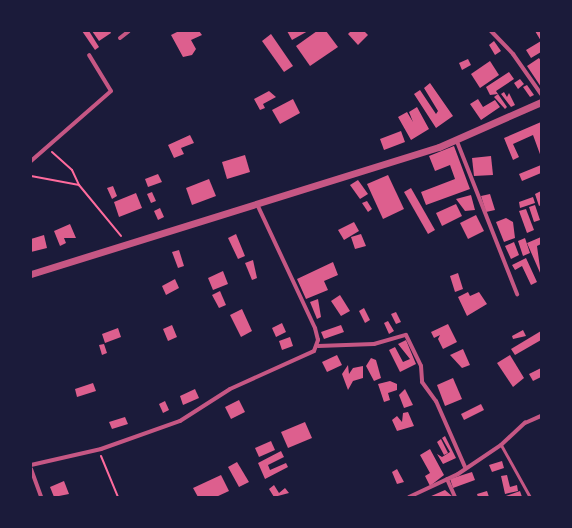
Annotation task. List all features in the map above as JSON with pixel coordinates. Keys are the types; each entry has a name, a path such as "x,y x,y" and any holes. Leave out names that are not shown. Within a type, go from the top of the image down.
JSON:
{"street":[{"path":"120,38 129,31"},
{"path":"491,31 513,54 541,94"},
{"path":"31,161 111,91 90,55"},
{"path":"31,274 456,139 541,102"},
{"path":"456,139 517,294"},
{"path":"257,203 312,321 318,346"},
{"path":"31,465 101,449 180,420 230,388 318,346 374,344 406,335 421,366 422,382 436,401 466,467"},
{"path":"409,497 446,479 466,467 501,445 522,425 541,416"},
{"path":"31,469 42,497"},
{"path":"446,479 455,497"}],"lane":[{"path":"501,445 530,497"}],"path":[{"path":"47,148 72,170 80,185 126,244"},
{"path":"31,176 80,185"},
{"path":"101,449 118,497"}],"building":[{"path":"82,31 89,31 99,47 95,50"},
{"path":"92,31 110,31 111,33 99,41"},
{"path":"179,31 199,31 202,35 191,40 196,49 192,55 183,57 171,35"},
{"path":"287,31 308,31 292,40"},
{"path":"317,31 326,31 338,47 310,66 296,46"},
{"path":"351,31 364,31 368,35 358,45 348,34"},
{"path":"535,31 541,31 541,41"},
{"path":"271,34 293,66 284,72 262,41"},
{"path":"494,41 501,51 495,55 489,45"},
{"path":"541,41 541,52 531,58 526,50"},
{"path":"539,58 541,61 541,87 527,66"},
{"path":"468,59 471,65 462,70 459,63"},
{"path":"490,61 499,75 480,88 471,74"},
{"path":"509,72 514,79 496,91 498,94 490,95 486,87"},
{"path":"520,79 524,84 518,89 514,83"},
{"path":"430,83 453,116 436,128 414,94 420,90 436,114 438,111 424,88"},
{"path":"527,85 534,95 530,97 523,87"},
{"path":"269,91 276,97 263,104 265,108 260,110 254,99"},
{"path":"504,92 507,97 509,93 515,105 511,107 501,94"},
{"path":"498,94 507,107 505,109 494,97"},
{"path":"293,99 300,113 280,124 272,110"},
{"path":"478,99 483,107 495,100 500,107 481,120 470,104"},
{"path":"417,107 429,129 411,140 398,117 407,112 413,122 409,112"},
{"path":"541,122 541,157 533,135 513,144 519,157 513,160 504,138"},
{"path":"401,131 405,142 384,150 380,139"},
{"path":"190,135 194,143 181,148 184,154 174,158 168,145"},
{"path":"454,146 470,189 426,205 421,192 455,179 450,165 435,171 429,156"},
{"path":"245,155 250,172 227,179 222,162"},
{"path":"491,156 493,175 474,176 472,158"},
{"path":"541,165 541,173 522,181 519,174"},
{"path":"158,174 162,182 148,187 145,179"},
{"path":"388,175 404,209 383,219 367,184"},
{"path":"209,179 216,196 192,205 186,188"},
{"path":"358,180 368,194 360,199 350,185"},
{"path":"113,186 117,196 112,199 107,188"},
{"path":"411,188 435,230 428,234 404,192"},
{"path":"541,191 541,205 539,206 535,194"},
{"path":"152,192 156,201 151,203 147,194"},
{"path":"136,193 142,208 119,217 114,202"},
{"path":"490,194 495,210 486,212 481,196"},
{"path":"471,195 475,210 465,211 456,199"},
{"path":"533,197 535,203 520,208 519,202"},
{"path":"367,201 372,209 368,212 362,203"},
{"path":"456,204 462,216 442,226 436,213"},
{"path":"535,205 540,220 534,222 529,207"},
{"path":"160,208 164,217 158,220 154,211"},
{"path":"526,209 534,230 527,233 519,211"},
{"path":"476,215 484,231 468,239 460,223"},
{"path":"506,218 513,222 515,238 504,242 496,222"},
{"path":"354,222 359,231 344,240 338,230"},
{"path":"70,224 76,238 64,238 66,243 60,246 54,231"},
{"path":"236,234 245,256 238,259 228,238"},
{"path":"361,234 366,246 355,249 351,237"},
{"path":"44,235 47,248 31,252 31,239"},
{"path":"541,237 541,244 537,246 541,275 527,243"},
{"path":"525,238 530,253 523,256 518,241"},
{"path":"514,242 519,255 511,259 505,246"},
{"path":"179,250 184,266 178,268 172,252"},
{"path":"526,258 537,282 531,285 522,266 515,270 512,265"},
{"path":"253,260 257,278 252,280 245,263"},
{"path":"333,262 338,275 324,281 328,290 306,299 297,279"},
{"path":"223,271 228,284 213,290 208,278"},
{"path":"458,273 463,289 455,292 450,276"},
{"path":"175,279 179,288 166,295 162,286"},
{"path":"220,291 226,305 219,308 212,295"},
{"path":"468,292 470,296 479,292 487,304 467,316 458,297"},
{"path":"340,295 350,311 341,316 331,301"},
{"path":"318,299 321,317 317,319 310,302"},
{"path":"364,308 370,320 365,323 359,311"},
{"path":"242,309 252,331 241,337 230,315"},
{"path":"396,312 401,322 396,324 391,314"},
{"path":"388,321 394,331 389,334 384,323"},
{"path":"282,323 286,332 276,337 272,328"},
{"path":"448,324 457,342 443,349 438,339 440,335 434,338 431,332"},
{"path":"172,325 177,337 168,341 163,329"},
{"path":"341,325 344,332 324,339 321,332"},
{"path":"118,328 121,337 105,343 102,334"},
{"path":"523,330 526,336 513,339 512,336"},
{"path":"541,331 541,340 515,355 511,349"},
{"path":"290,337 293,346 282,350 279,341"},
{"path":"406,340 416,364 400,372 389,350 395,347 403,362 410,359 398,344"},
{"path":"104,344 107,353 102,355 99,345"},
{"path":"463,349 470,365 462,368 450,355"},
{"path":"337,355 342,365 327,372 322,362"},
{"path":"510,355 524,378 513,387 497,363"},
{"path":"371,358 376,360 381,378 374,381 366,366"},
{"path":"348,365 349,374 353,368 363,366 363,378 353,381 348,390 342,374"},
{"path":"541,368 541,377 533,381 529,374"},
{"path":"453,378 462,399 445,406 437,385"},
{"path":"390,381 397,384 397,390 388,393 390,400 384,402 378,384"},
{"path":"93,383 96,391 77,397 75,389"},
{"path":"195,389 199,398 183,405 180,396"},
{"path":"405,389 413,405 404,408 399,395"},
{"path":"239,400 245,412 231,419 225,407"},
{"path":"165,401 169,410 163,413 159,404"},
{"path":"481,404 484,410 464,420 461,414"},
{"path":"408,412 414,426 397,431 392,420 397,416 402,422 403,413"},
{"path":"125,417 128,424 112,429 109,422"},
{"path":"305,422 312,438 288,448 281,432"},
{"path":"445,436 456,458 443,464 437,454 442,457 450,452 442,438"},
{"path":"441,439 448,453 444,455 437,442"},
{"path":"271,441 275,450 259,457 255,448"},
{"path":"430,449 444,475 430,486 425,476 430,473 420,455"},
{"path":"281,451 284,457 268,465 270,470 286,463 288,467 265,479 258,463"},
{"path":"502,461 504,468 492,472 489,465"},
{"path":"237,462 249,482 239,487 228,467"},
{"path":"397,469 404,482 397,484 392,472"},
{"path":"472,472 475,480 453,488 450,479"},
{"path":"221,475 229,491 216,497 198,497 193,488"},
{"path":"507,475 510,487 517,485 518,491 505,494 501,476"},
{"path":"64,481 69,494 54,497 50,487"},
{"path":"274,485 279,493 285,488 289,493 274,497 269,489"},
{"path":"445,490 453,497 429,497"},
{"path":"487,491 489,497 478,497 477,494"},
{"path":"520,491 522,497 503,497"}]}
